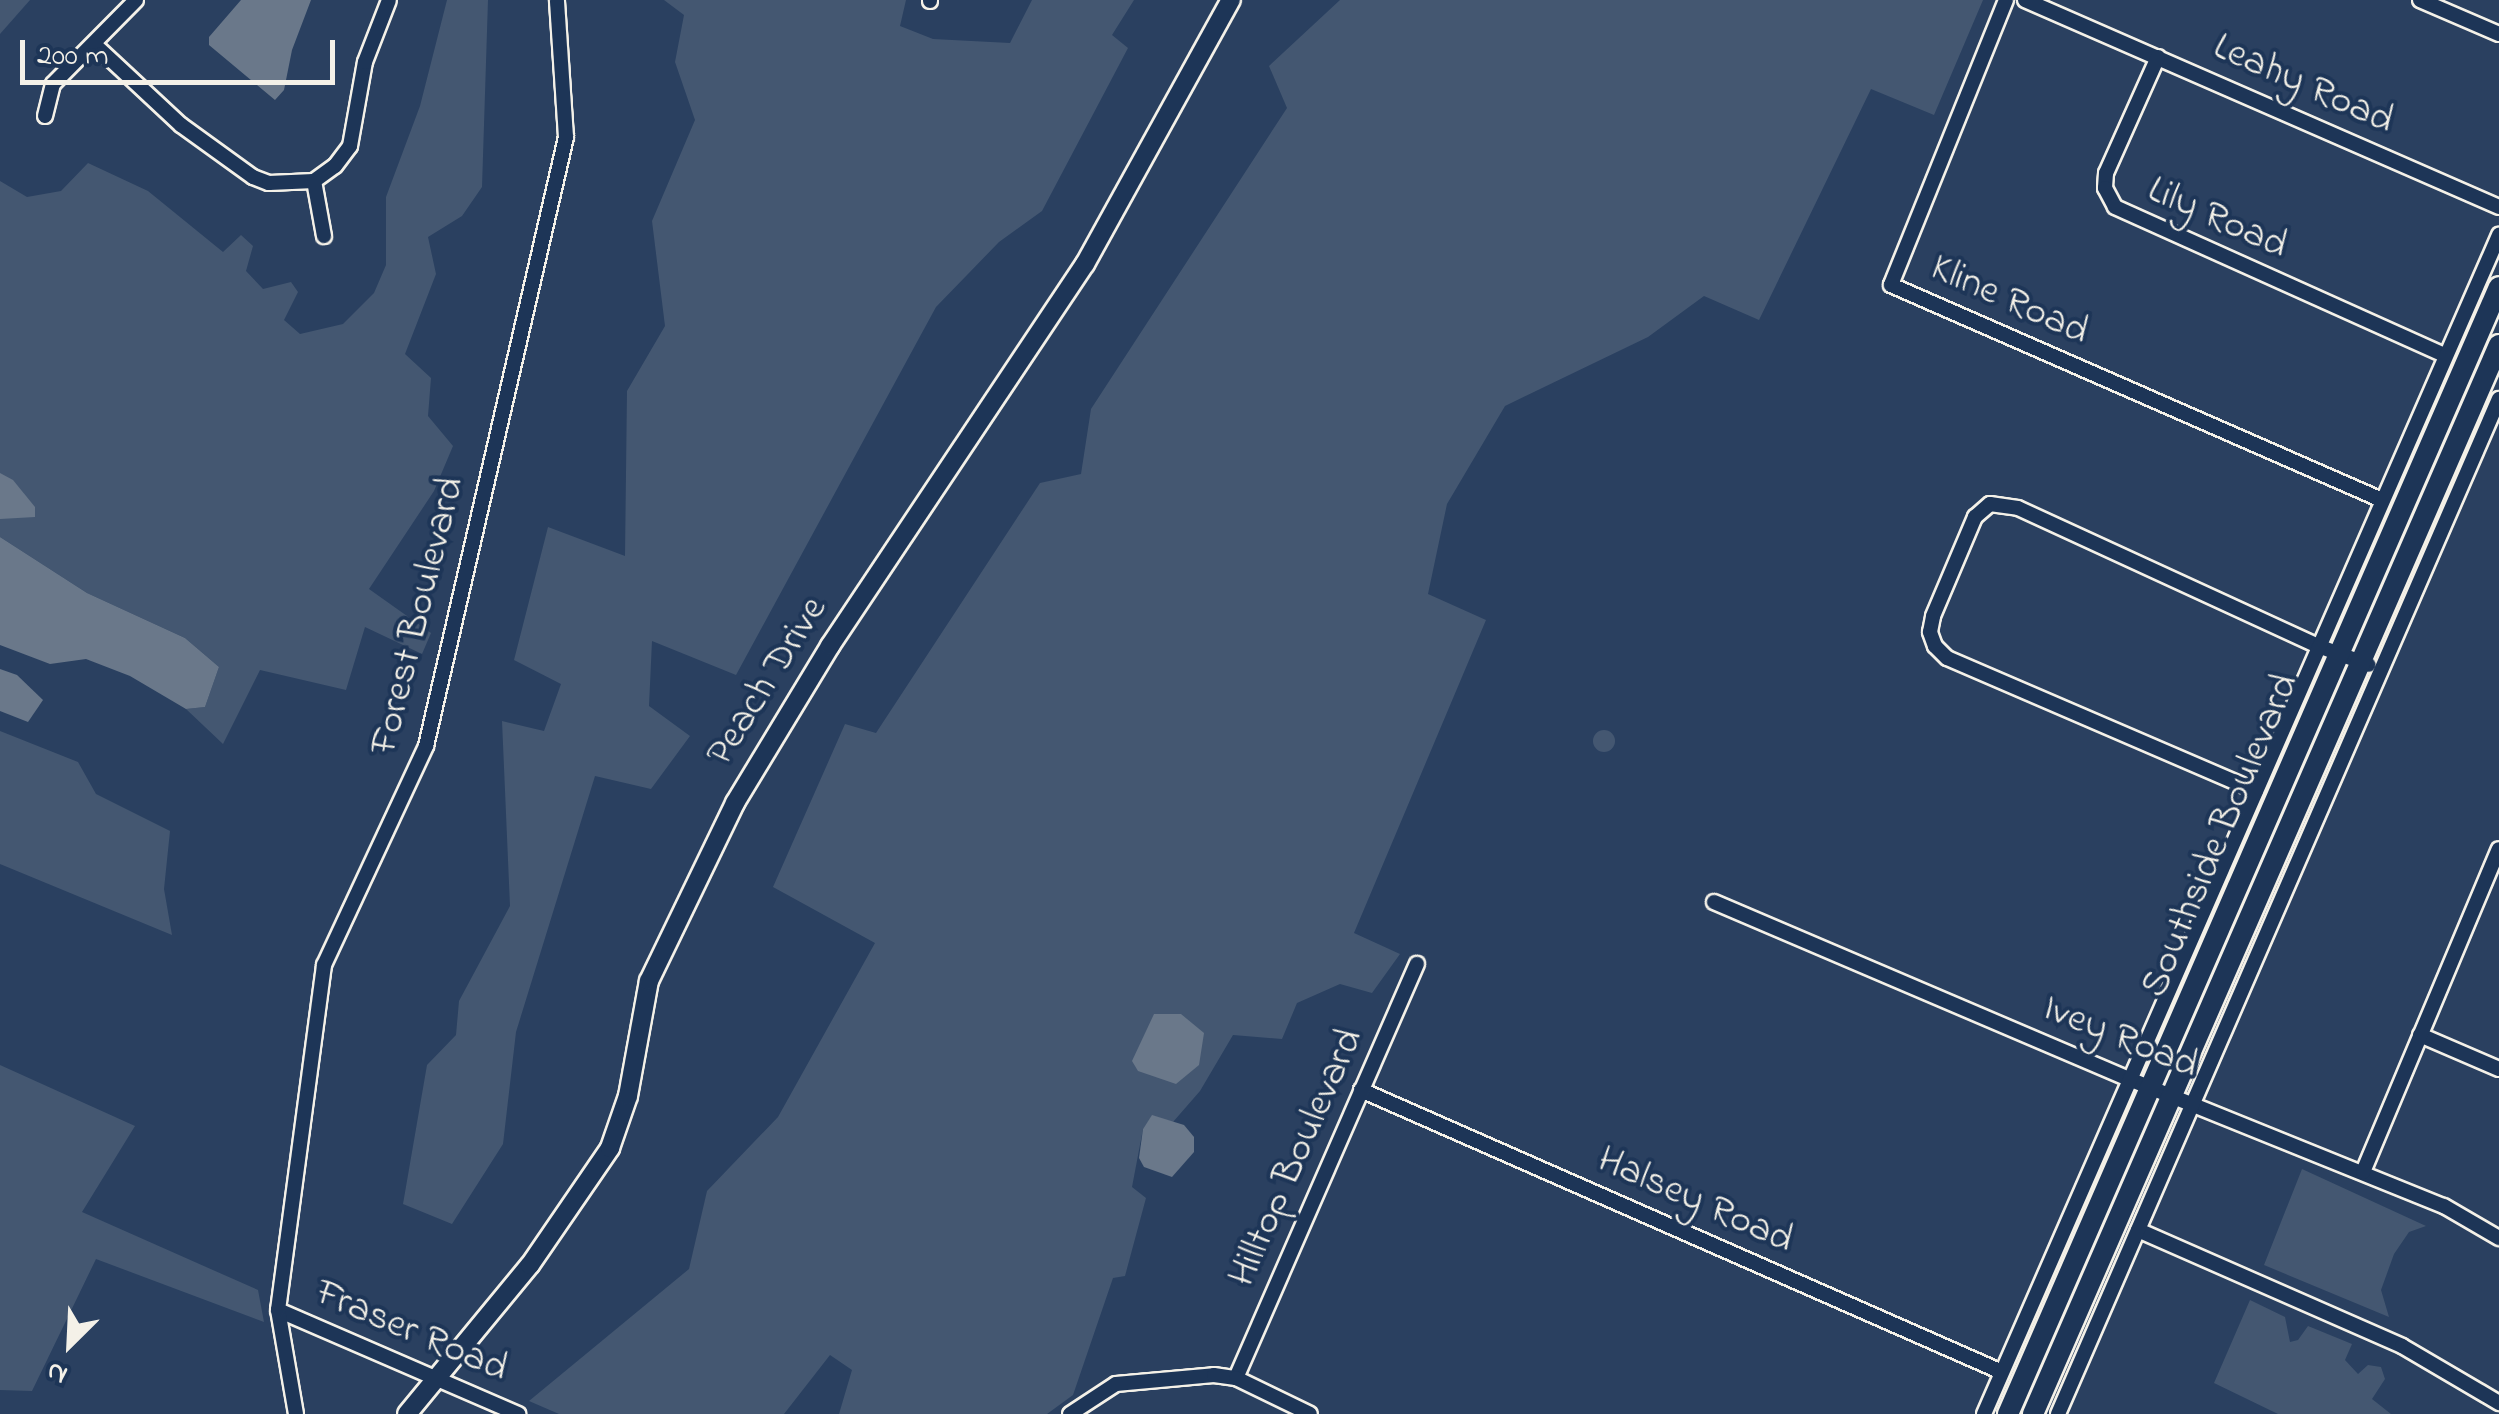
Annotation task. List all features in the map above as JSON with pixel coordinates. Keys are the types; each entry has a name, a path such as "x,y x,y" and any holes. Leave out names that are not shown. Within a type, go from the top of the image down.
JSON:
{"highway":[{"name":"Southside Boulevard","path":"2008,1414 2150,1087 2328,650 2499,287"},
{"name":"Southside Boulevard","path":"2033,1414 2499,344"}],"main road":[{"name":"Peach Drive","path":"407,1414 530,1265 610,1148 628,1096 649,981 752,772 840,629 1085,264 1231,0"}],"street":[{"path":"45,116 54,84 136,0"},
{"path":"94,44 181,125 254,177 269,183 314,181 336,166 350,146 366,62 389,0"},
{"name":"Forest Boulevard","path":"296,1414 278,1310 324,965 426,746 566,137 557,0"},
{"name":"Kline Road","path":"2006,0 1891,284 2382,500"},
{"name":"Leahy Road","path":"2025,0 2499,206"},
{"path":"2420,0 2499,34"},
{"name":"Lily Road","path":"2158,57 2106,173 2105,188 2114,207 2444,356"},
{"path":"314,181 324,236"},
{"path":"1984,1414 2256,790 2328,650 2382,500 2499,235"},
{"path":"2058,1414 2499,399"},
{"path":"2256,790 1947,658 1935,646 1930,632 1974,517 1990,504 2004,504 2328,650 2381,669"},
{"path":"2362,1172 2499,848"},
{"path":"2481,891 2499,898"},
{"name":"Ivey Road","path":"1714,902 2130,1080 2461,1214 2499,1238"},
{"name":"Hilltop Boulevard","path":"1236,1378 1417,964"},
{"path":"2420,1035 2499,1068"},
{"name":"Halsey Road","path":"1362,1090 2002,1372"},
{"path":"2138,1230 2402,1346 2499,1404"},
{"name":"Fraser Road","path":"278,1310 518,1414"},
{"path":"1070,1414 1116,1384 1214,1375 1236,1378 1310,1414"}],"shaded area":[{"path":"0,0 30,0 0,34"},
{"path":"241,0 311,0 292,50 284,90 275,100 209,45 209,37"},
{"path":"447,0 488,0 482,187 462,216 428,237 436,274 405,354 431,378 428,416 453,446 434,491 369,589 431,633 422,654 365,627 346,690 260,670 223,744 186,709 205,707 219,667 185,638 87,593 0,537 0,181 27,197 61,191 88,163 148,191 223,252 241,235 253,246 246,271 263,289 291,282 298,292 284,320 300,334 343,324 374,293 386,265 386,197 420,106"},
{"path":"664,0 906,0 900,26 933,39 1010,43 1032,0 1134,0 1112,35 1128,48 1042,211 999,242 936,307 736,675 652,641 649,706 690,736 651,789 595,776 516,1032 503,1144 452,1224 403,1204 427,1065 456,1035 459,1001 510,906 502,721 544,731 561,684 514,660 548,527 625,556 627,391 665,326 652,221 695,120 675,62 684,15"},
{"path":"1340,0 1983,0 1934,115 1871,89 1759,320 1704,296 1648,337 1505,406 1447,504 1428,594 1486,620 1354,933 1400,954 1372,993 1340,984 1297,1003 1282,1039 1233,1035 1200,1091 1173,1122 1152,1116 1143,1129 1132,1187 1146,1198 1125,1276 1113,1278 1073,1395 1047,1414 839,1414 852,1370 830,1355 784,1414 559,1414 529,1401 689,1269 707,1191 778,1117 875,943 773,887 845,724 876,733 1040,483 1081,474 1091,409 1287,108 1269,66"},
{"path":"0,473 13,480 35,507 35,517 0,519"},
{"path":"0,537 87,593 185,638 219,667 205,707 186,709 130,676 86,659 50,664 0,645"},
{"path":"0,669 17,675 43,700 28,722 0,711"},
{"path":"1600,730 1608,730 1615,741 1608,752 1600,752 1593,745 1593,737"},
{"path":"0,731 78,762 96,794 170,831 164,889 172,935 0,864"},
{"path":"1154,1014 1181,1014 1204,1033 1199,1065 1176,1084 1138,1071 1132,1061"},
{"path":"0,1065 135,1126 82,1212 258,1290 264,1322 96,1259 32,1391 0,1390"},
{"path":"1152,1115 1184,1125 1194,1137 1194,1152 1172,1177 1144,1167 1139,1158 1143,1129"},
{"path":"2302,1169 2426,1226 2409,1232 2394,1254 2381,1290 2389,1317 2264,1265"},
{"path":"2250,1300 2285,1317 2290,1342 2298,1340 2308,1326 2352,1344 2345,1360 2358,1374 2368,1365 2381,1367 2385,1379 2372,1399 2391,1414 2278,1414 2214,1383"}]}
